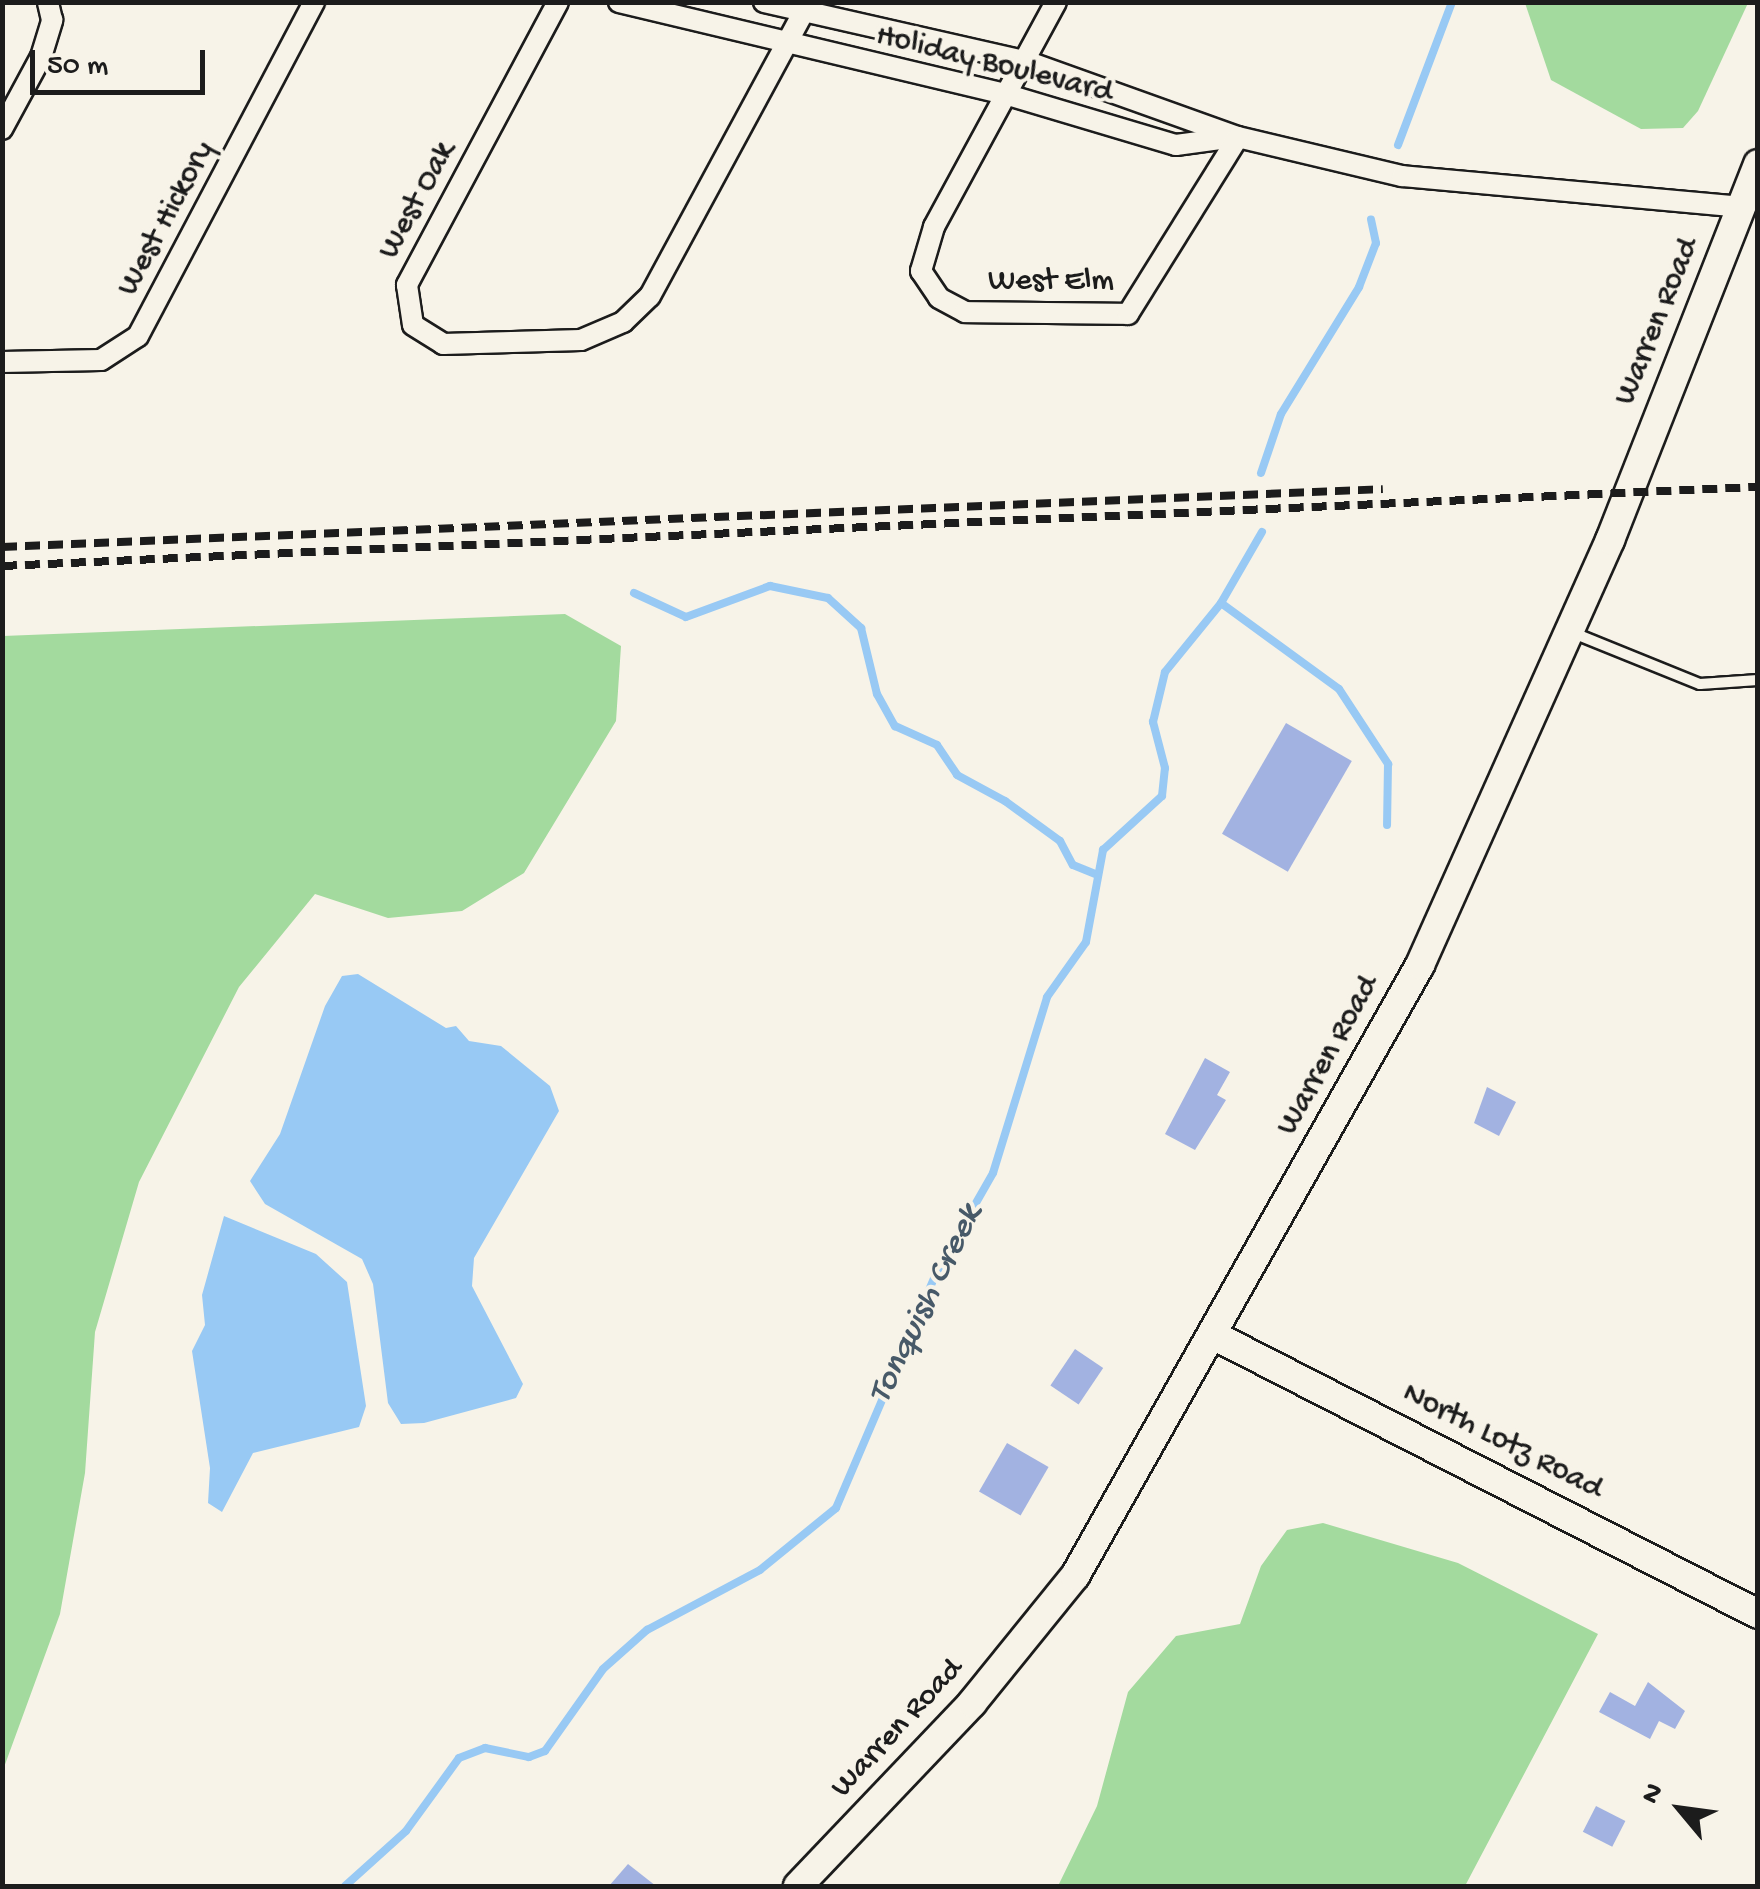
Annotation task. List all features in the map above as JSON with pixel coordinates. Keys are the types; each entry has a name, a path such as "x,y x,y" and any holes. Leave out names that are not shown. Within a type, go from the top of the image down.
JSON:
{"main road":[{"name":"Warren Road","path":"798,1886 1037,1629 1213,1335 1449,909 1749,210 1758,164"},
{"name":"North Lotz Road","path":"1213,1335 1758,1614"}],"street":[{"path":"2,129 41,57 52,20 48,2"},
{"name":"West Hickory","path":"2,362 100,360 138,336 314,2"},
{"name":"West Oak","path":"558,2 407,285 413,324 443,344 581,340 623,322 650,296 806,7"},
{"name":"Holiday Boulevard","path":"619,2 785,46 1008,95 1176,145 1238,136"},
{"name":"Holiday Boulevard","path":"764,2 806,7 1028,62 1238,136 1402,176 1749,210"},
{"path":"1008,95 1056,2"},
{"name":"West Elm","path":"1008,95 934,227 921,271 939,298 965,312 1128,314 1238,136"}],"lane":[{"path":"1570,632 1700,684 1758,680"}],"green space":[{"path":"1525,2 1748,3 1698,111 1683,128 1641,129 1551,80"},
{"path":"565,614 621,646 616,721 524,873 462,911 388,918 315,894 239,987 139,1182 95,1332 85,1473 60,1614 3,1770 3,636"},
{"path":"1323,1523 1458,1563 1598,1634 1465,1886 1058,1886 1097,1806 1128,1692 1176,1636 1240,1624 1261,1566 1287,1530"}],"water":[{"path":"358,974 446,1028 456,1026 469,1041 501,1046 550,1086 559,1111 474,1258 472,1286 523,1384 516,1398 424,1423 401,1424 388,1403 373,1284 362,1259 265,1204 250,1181 280,1134 325,1006 342,976"},
{"path":"224,1216 316,1254 347,1282 366,1406 359,1427 253,1453 222,1512 208,1503 210,1468 192,1351 205,1325 202,1295"}],"building":[{"path":"1286,723 1352,761 1288,872 1222,834"},
{"path":"1205,1058 1230,1072 1217,1095 1226,1100 1195,1150 1165,1134"},
{"path":"1487,1087 1516,1102 1499,1136 1474,1123"},
{"path":"1075,1349 1103,1368 1079,1404 1050,1385"},
{"path":"1007,1443 1049,1467 1021,1515 979,1491"},
{"path":"1648,1682 1685,1711 1675,1729 1659,1721 1650,1739 1599,1712 1610,1692 1635,1706"},
{"path":"1596,1806 1625,1821 1612,1847 1583,1832"},
{"path":"628,1864 656,1886 609,1886"}],"waterway":[{"name":"Tonquish Creek","path":"1398,145 1452,2"},
{"name":"Tonquish Creek","path":"1261,473 1281,414 1359,287 1376,243 1371,220"},
{"name":"Tonquish Creek","path":"345,1886 406,1831 459,1758 485,1748 529,1757 545,1751 603,1669 647,1630 760,1570 836,1508 936,1273 993,1173 1047,997 1086,942 1103,850 1162,796 1165,768 1153,722 1165,672 1221,603 1262,532"},
{"path":"634,593 686,617 770,586 828,598 861,628 877,694 895,726 937,745 957,775 1005,801 1060,841 1073,865 1095,874"},
{"path":"1221,603 1339,689 1388,764 1387,825"}],"railway":[{"path":"2,566 1758,487"},
{"path":"2,547 1383,489"}]}
